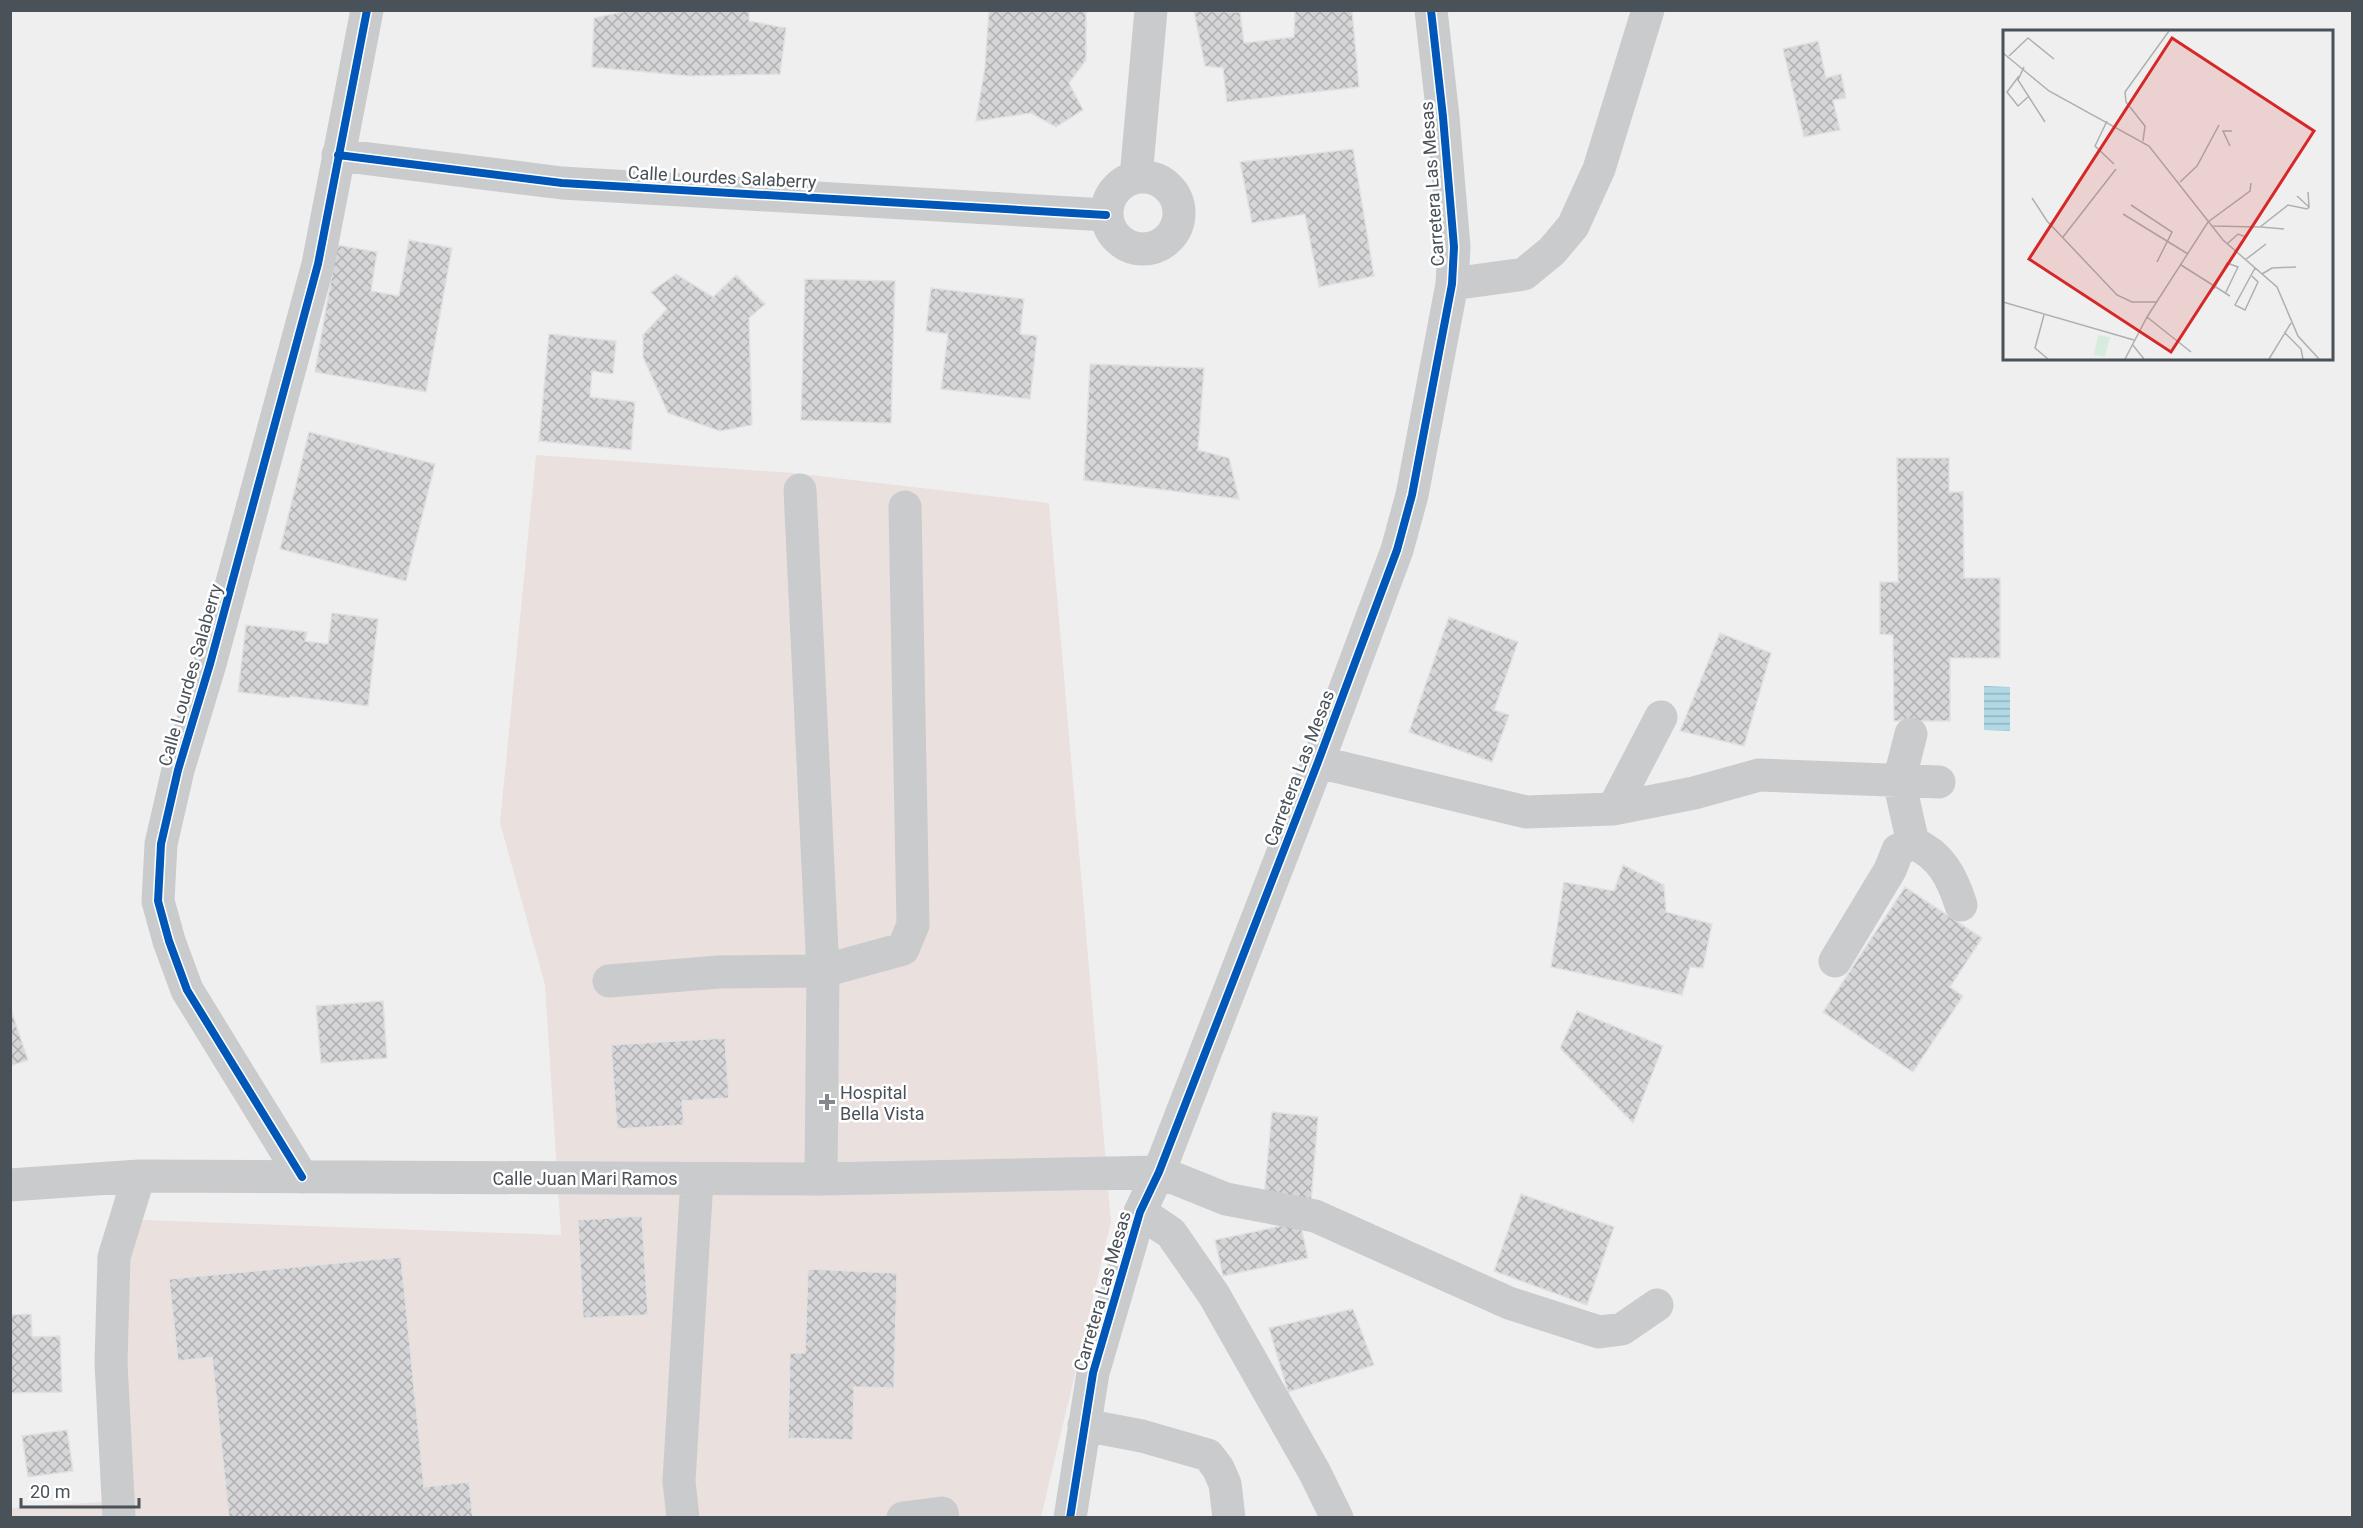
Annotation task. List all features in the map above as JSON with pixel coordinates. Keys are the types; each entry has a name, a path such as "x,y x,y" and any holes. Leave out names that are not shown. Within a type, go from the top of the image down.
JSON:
{"street":[{"name":"Calle Lourdes Salaberry","path":"302,1177 187,990 169,941 158,901 161,844 178,770 216,641 318,264 367,10"},
{"path":"1136,177 1151,10"},
{"name":"Carretera Las Mesas","path":"1070,1518 1093,1373 1140,1212 1159,1172 1318,762 1397,550 1412,495 1452,284 1454,247 1431,10"},
{"path":"1452,284 1524,274 1552,251 1573,226 1599,169 1648,10"},
{"name":"Calle Lourdes Salaberry","path":"338,155 562,183 1106,215"},
{"path":"1149,176 1161,180 1171,189 1180,212 1178,224 1172,236 1157,246 1138,249 1126,245 1116,237 1109,227 1106,215 1107,204 1117,186 1126,179 1149,176"},
{"path":"800,490 823,971 821,1179"},
{"path":"609,981 719,972 823,971 903,948 913,925 905,507"},
{"path":"1613,809 1661,717"},
{"path":"1911,734 1899,781 1913,843"},
{"path":"1318,762 1526,812 1613,809 1694,793 1759,775 1939,782"},
{"path":"1835,962 1890,870 1898,850 1913,843 1927,849 1939,860 1954,883 1960,905"},
{"path":"1159,1172 1226,1199 1315,1216 1509,1303 1599,1332 1622,1329 1657,1305"},
{"name":"Calle Juan Mari Ramos","path":"10,1185 139,1176 821,1179 1159,1172"},
{"path":"118,1518 111,1363 114,1257 139,1176"},
{"path":"683,1518 679,1481 697,1179"},
{"path":"1140,1212 1171,1233 1215,1295 1315,1473 1337,1518"},
{"path":"1084,1425 1142,1436 1208,1455 1218,1468 1225,1484 1228,1518"},
{"path":"903,1518 942,1513 943,1518"}],"shaded area":[{"name":"Hospital Bella Vista","path":"536,455 793,473 1049,503 1111,1222 1041,1517 11,1518 11,1508 102,1502 115,1219 561,1235 545,985 500,823"}],"water":[{"path":"1984,686 2010,687 2010,731 1984,730"}],"building":[{"path":"631,10 749,10 749,21 786,28 780,74 690,76 592,67 594,18"},
{"path":"989,10 1086,10 1086,60 1069,83 1083,110 1056,127 1031,113 976,121 985,67"},
{"path":"1295,10 1352,10 1359,87 1227,102 1223,68 1205,66 1194,11 1240,12 1244,43 1294,37"},
{"path":"1818,41 1826,78 1841,74 1846,98 1833,100 1840,130 1804,137 1783,49"},
{"path":"1353,149 1374,276 1319,287 1305,214 1252,223 1240,162"},
{"path":"409,240 452,248 426,392 315,372 337,245 377,252 371,291 399,296"},
{"path":"676,274 713,297 736,275 765,304 749,318 752,425 720,431 668,413 643,357 643,335 667,309 651,292"},
{"path":"805,279 895,281 891,423 801,420"},
{"path":"931,288 1024,299 1020,334 1037,336 1030,399 941,389 948,334 926,331"},
{"path":"549,334 616,341 613,374 592,371 590,397 635,402 631,450 539,441"},
{"path":"1090,364 1204,368 1198,450 1229,458 1239,499 1084,480"},
{"path":"309,432 435,464 406,581 280,549"},
{"path":"1897,458 1949,458 1949,492 1963,492 1964,578 2000,578 2000,658 1950,658 1950,721 1894,721 1893,635 1880,634 1880,582 1898,582"},
{"path":"332,613 378,619 368,706 238,692 246,625 307,632 305,641 328,644"},
{"path":"1449,617 1518,642 1494,710 1509,715 1492,762 1409,732"},
{"path":"1720,633 1771,653 1744,746 1680,731"},
{"path":"1623,865 1664,885 1666,912 1712,924 1703,968 1690,967 1682,995 1551,967 1564,882 1614,891"},
{"path":"1905,887 1982,938 1950,987 1963,996 1913,1072 1823,1012"},
{"path":"383,1001 387,1058 321,1063 316,1006"},
{"path":"10,1007 28,1060 10,1066"},
{"path":"1577,1011 1663,1046 1633,1123 1560,1048"},
{"path":"725,1038 729,1098 682,1101 684,1125 617,1129 611,1045"},
{"path":"1272,1112 1318,1117 1311,1202 1264,1198"},
{"path":"1521,1194 1614,1227 1587,1305 1494,1271"},
{"path":"642,1216 648,1315 583,1318 578,1220"},
{"path":"1300,1222 1308,1258 1223,1276 1215,1240"},
{"path":"401,1257 424,1487 469,1482 473,1518 229,1518 212,1357 178,1361 169,1279"},
{"path":"808,1269 897,1273 894,1388 854,1387 853,1440 788,1438 790,1353 805,1353"},
{"path":"1353,1309 1374,1365 1288,1392 1269,1328"},
{"path":"31,1314 32,1337 60,1336 62,1392 10,1393 10,1315"},
{"path":"67,1430 73,1471 28,1477 22,1436"}],"cycle path":[{"path":"302,1177 187,990 169,941 158,901 161,844 178,770 210,664 318,264 367,10"},
{"path":"1070,1518 1093,1373 1140,1212 1159,1172 1318,762 1397,550 1412,495 1452,284 1454,247 1431,10"},
{"path":"338,155 562,183 1106,215"}],"place":[{"name":"Hospital Bella Vista","path":"827,1102"}]}
